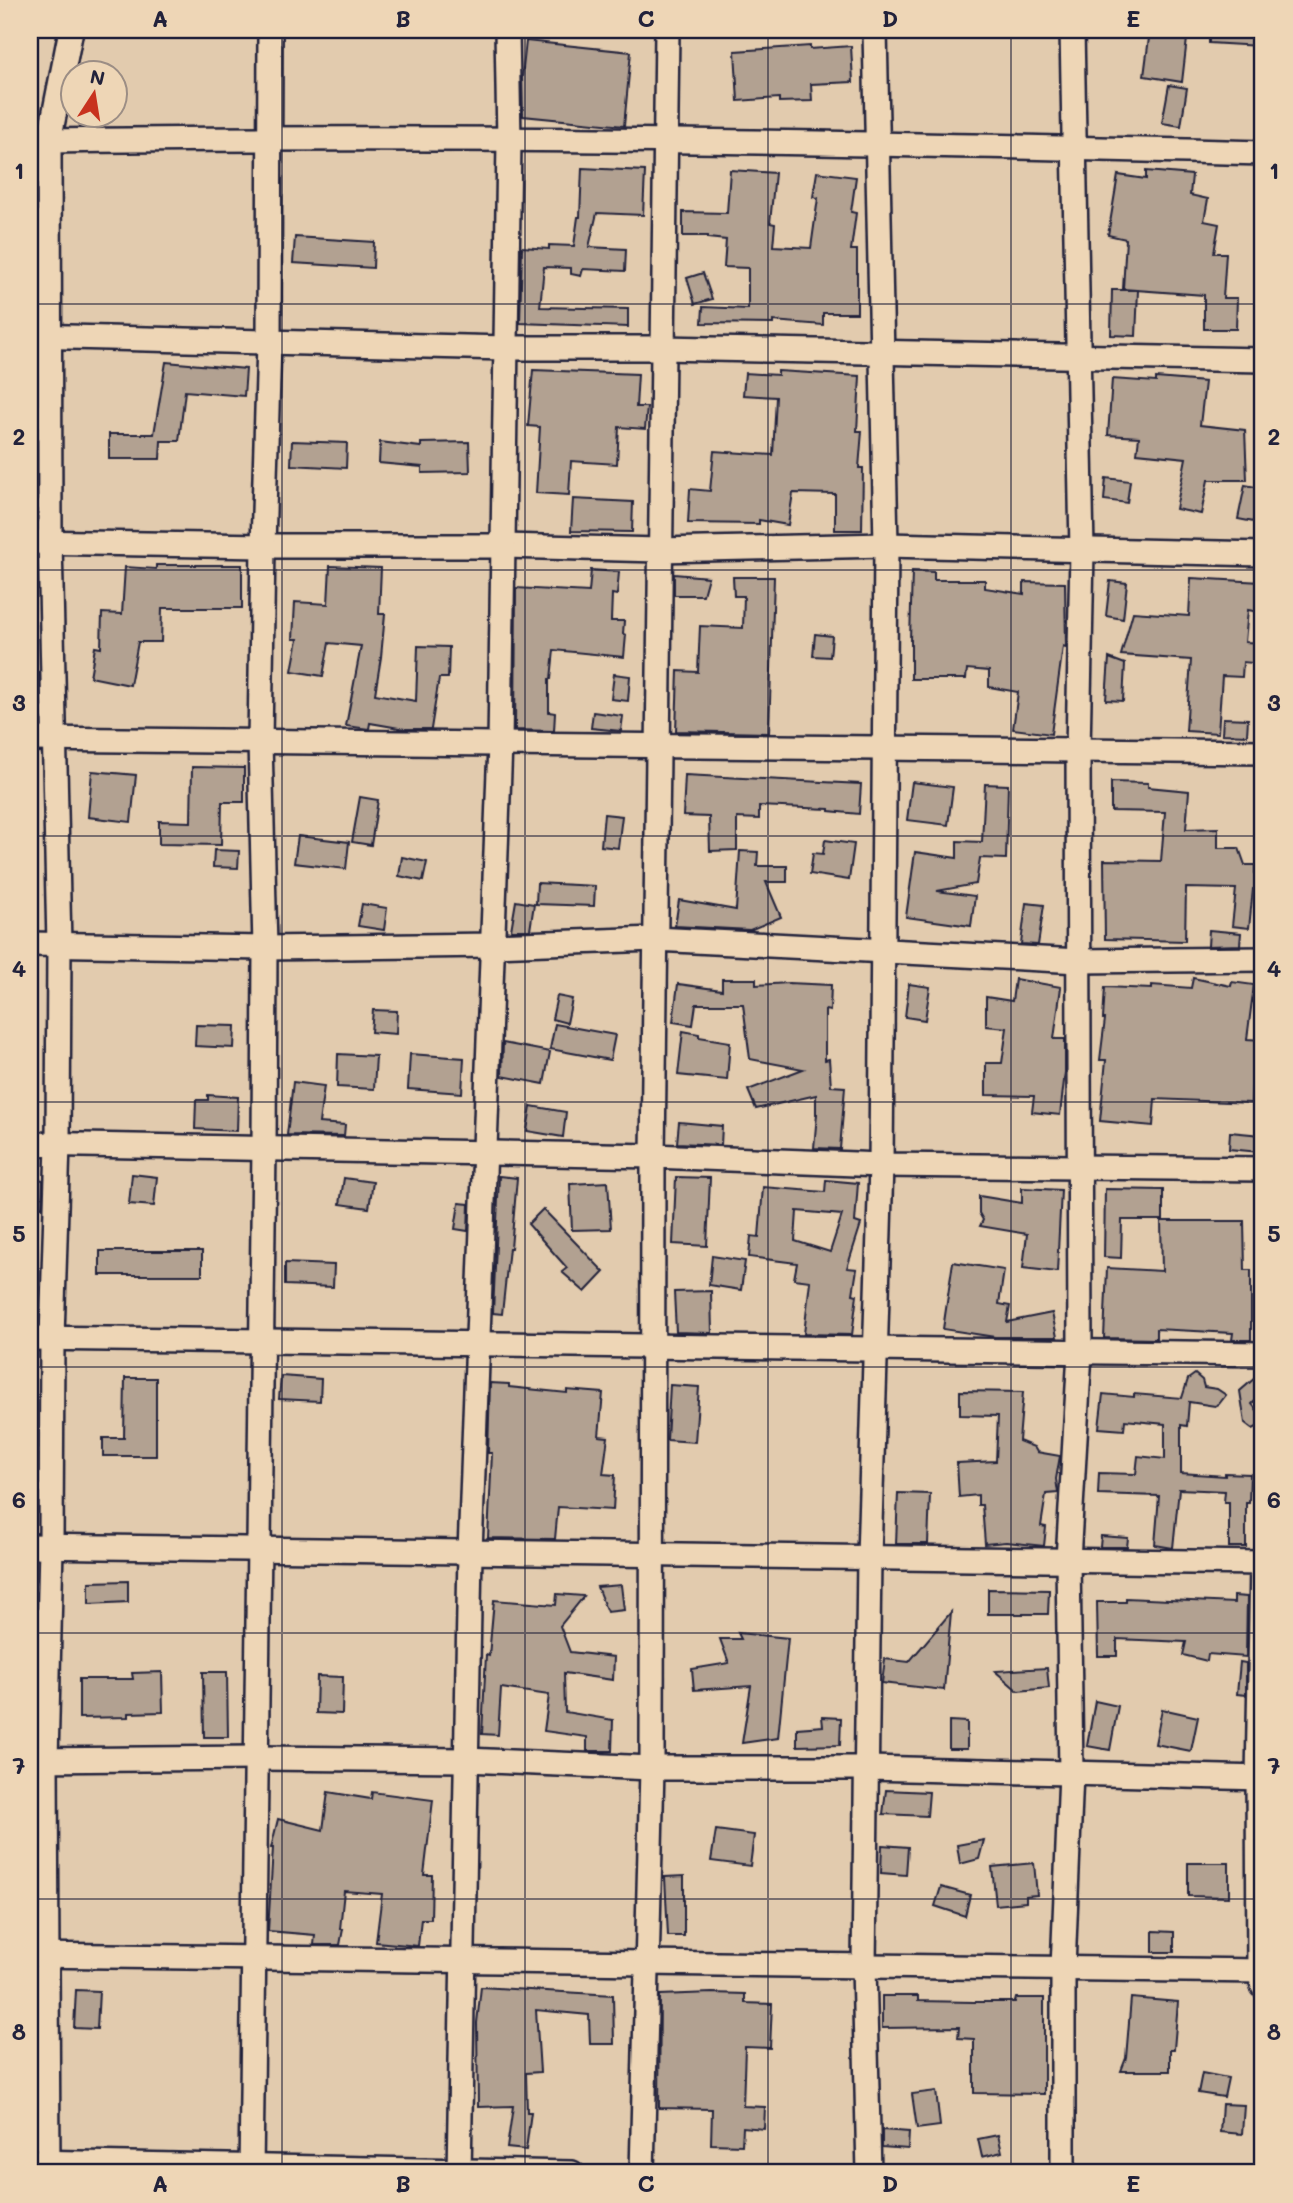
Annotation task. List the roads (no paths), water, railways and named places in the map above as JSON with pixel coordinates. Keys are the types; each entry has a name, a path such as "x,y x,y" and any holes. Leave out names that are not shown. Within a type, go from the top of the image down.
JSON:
{"street":[{"path":"71,30 49,141 40,337 40,542 54,739 59,945 58,1144 41,1338 38,1760 42,2166 572,2173"},
{"path":"251,2170 264,1147 265,948 260,741 262,546 269,342 270,30"},
{"path":"459,2172 470,1552 500,744 509,141 507,30"},
{"path":"642,2173 652,1768 656,745 667,30"},
{"path":"869,2173 864,1966 869,1557 881,1165 886,545 875,30"},
{"path":"1063,2173 1063,1968 1071,1773 1068,1560 1080,1352 1079,751 1082,551 1072,30"},
{"path":"49,141 269,138 877,143 1263,153"},
{"path":"40,337 506,348 662,348 1263,360"},
{"path":"40,542 659,550 886,545 1263,554"},
{"path":"30,738 1263,752"},
{"path":"30,944 265,948 493,945 655,939 1079,961 1263,959"},
{"path":"30,1144 653,1156 881,1165 1263,1169"},
{"path":"41,1338 1263,1354"},
{"path":"39,1956 1063,1968 1262,1976 1262,1563 40,1546"},
{"path":"38,1760 466,1760 652,1768 868,1768 1261,1778"}]}
